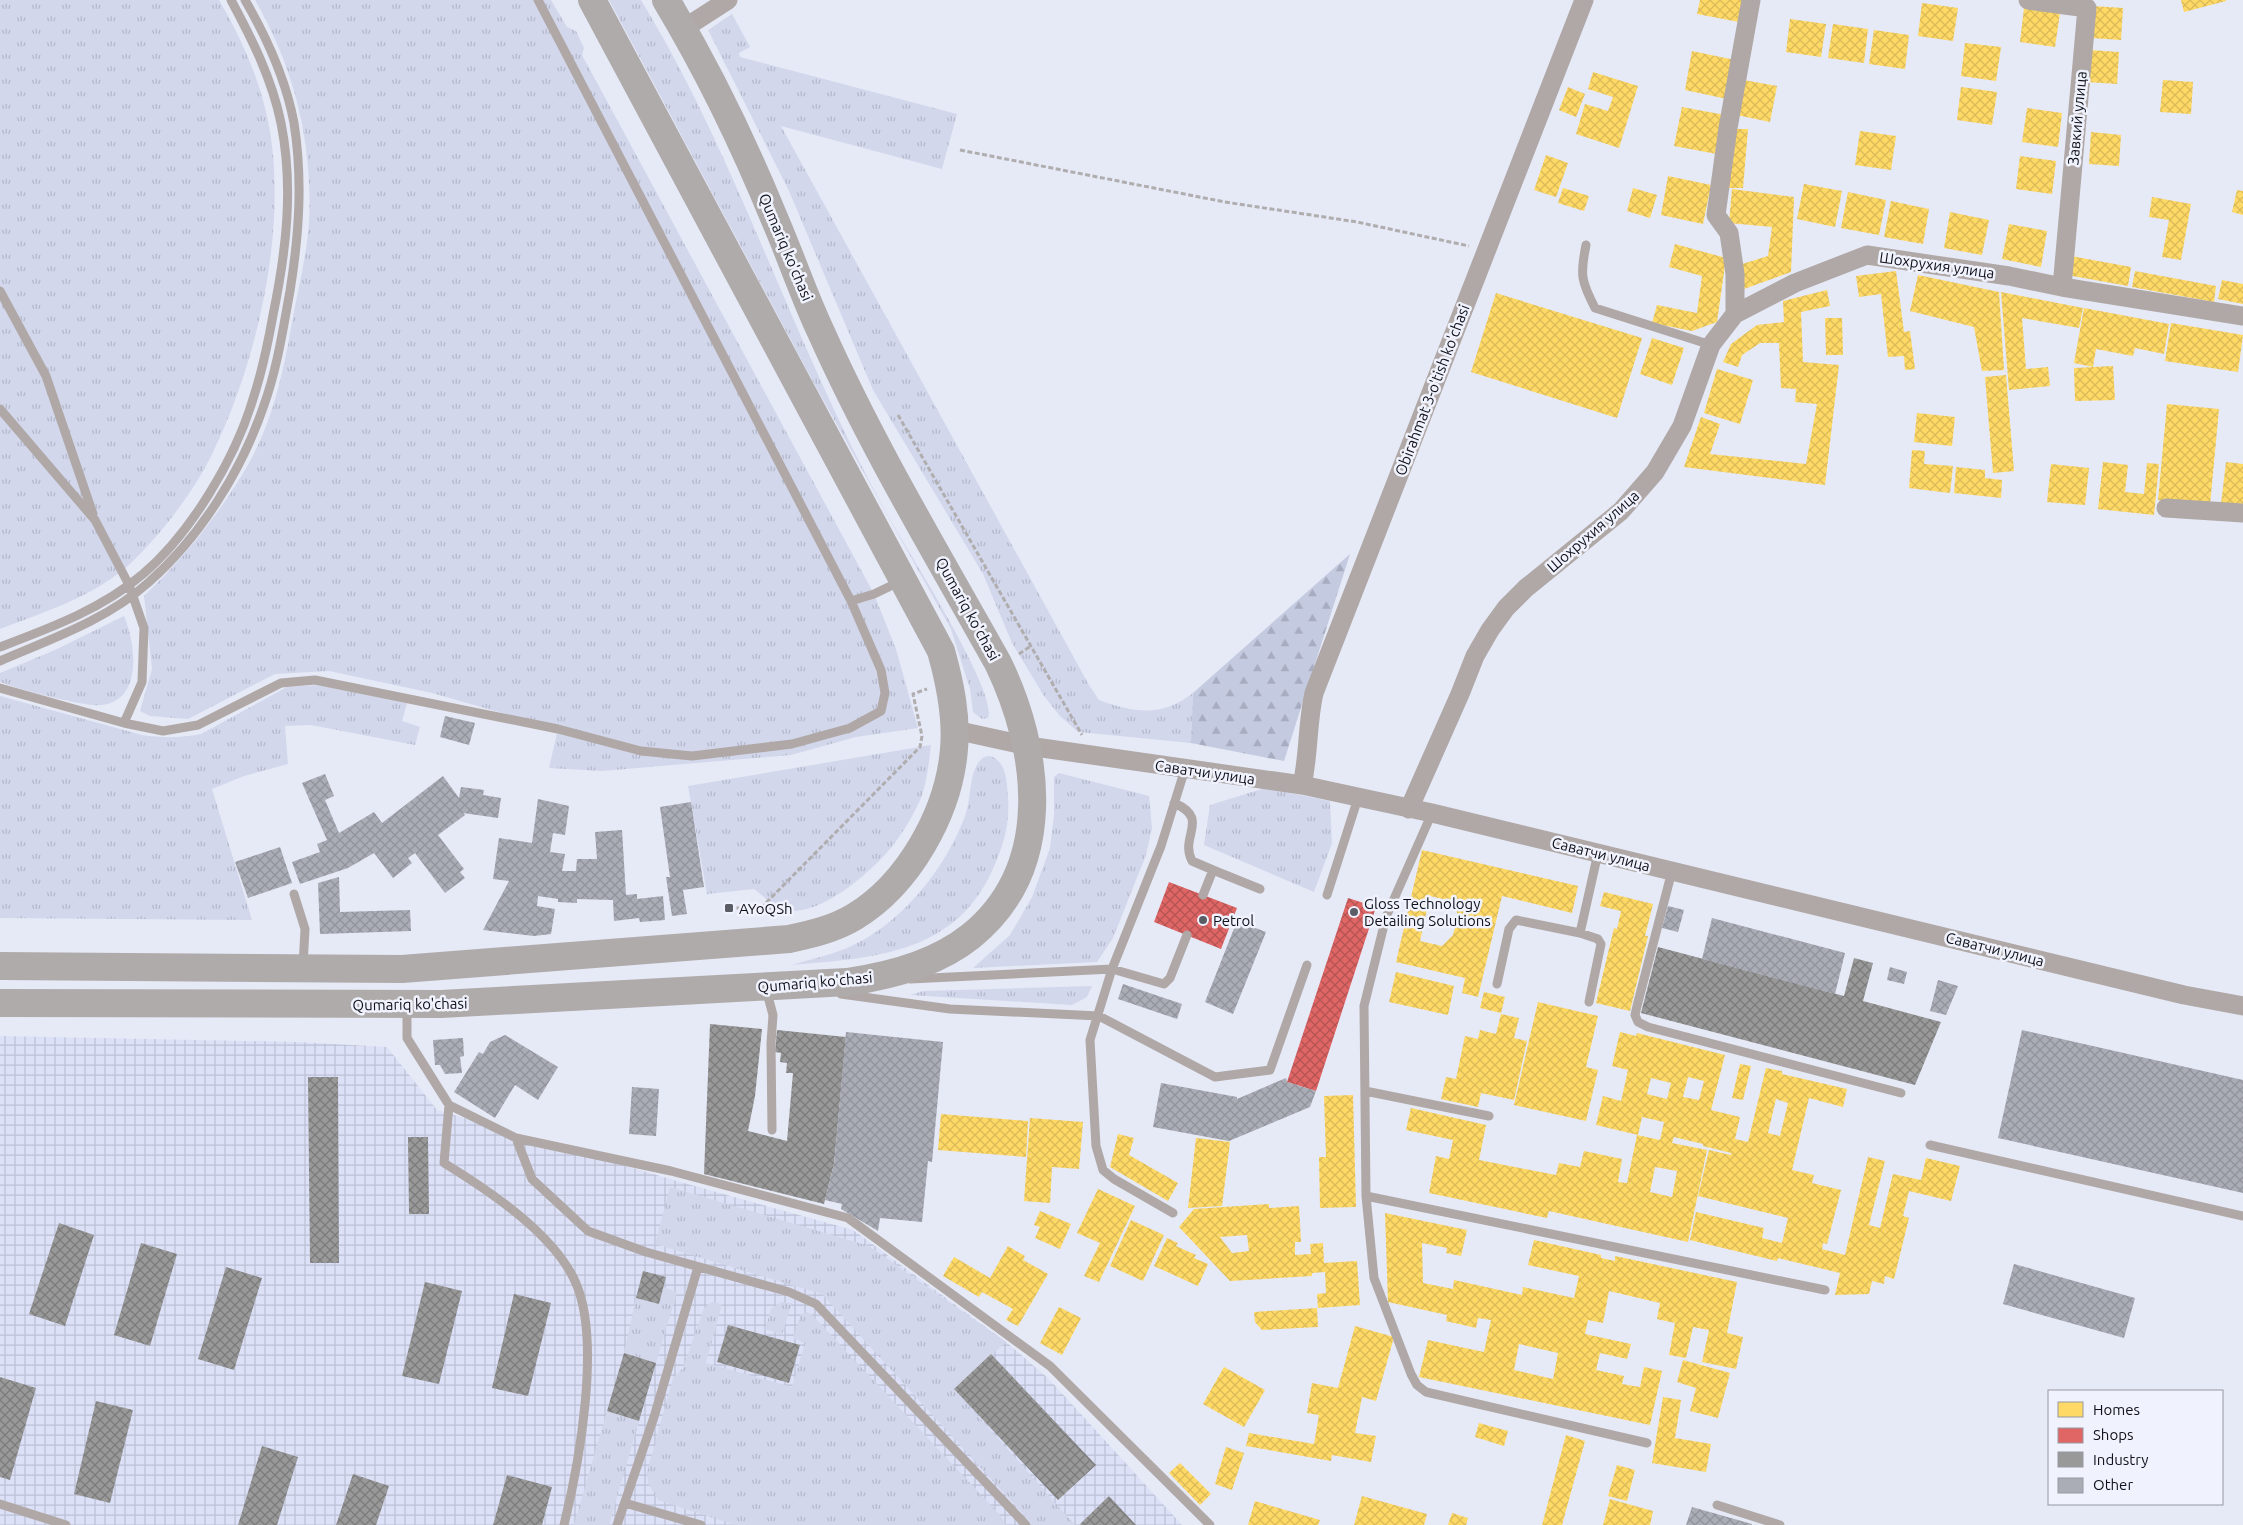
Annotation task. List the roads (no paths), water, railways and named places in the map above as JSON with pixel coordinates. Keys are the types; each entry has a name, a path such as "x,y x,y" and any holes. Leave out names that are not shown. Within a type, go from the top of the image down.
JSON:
{"main road":[{"path":"0,966 272,969 441,968 789,939 827,930 853,917 882,895 899,878 919,849 936,818 948,784 954,750 953,705 941,651 592,0"},
{"name":"Qumariq ko'chasi","path":"0,1003 407,1005 847,982 896,972 942,954 970,937 993,913 1011,886 1028,838 1034,791 1028,746 1015,702 998,662 854,400 820,331 750,162 684,29 666,0"},
{"path":"272,969 274,1004"}],"street":[{"path":"684,29 728,0"},
{"name":"Obirahmat 3-o'tish ko'chasi","path":"1302,785 1307,764 1308,719 1314,693 1584,0"},
{"path":"1735,314 1735,274 1729,233 1716,215 1728,128 1751,0"},
{"name":"Завкий улица","path":"2028,0 2087,8 2062,286"},
{"name":"Шохрухия улица","path":"1409,809 1475,656 1490,630 1506,608 1526,588 1621,511 1655,472 1682,426 1711,346 1735,314 1795,283 1868,255 2008,276 2243,316"},
{"path":"2166,508 2243,513"},
{"name":"Саватчи улица","path":"954,730 1028,746 1302,785 1432,813 2174,992 2243,1006"}],"lane":[{"path":"0,647 95,607 129,585 153,566 198,510 226,461 253,401 264,358 282,266 288,207 281,125 267,73 231,0"},
{"path":"0,661 70,631 133,596 159,572 188,540 230,480 253,434 265,404 282,336 294,267 300,207 296,141 289,102 277,66 245,0"},
{"path":"0,688 124,723 163,731 198,725 281,683 303,679 327,682 558,729 640,751 692,756 792,744 850,728 881,711 885,693 881,670 851,601 538,0"},
{"path":"1586,244 1582,264 1582,284 1595,308 1711,346"},
{"path":"0,291 46,376 95,520 129,585 144,628 142,682 124,723"},
{"path":"0,408 95,520"},
{"path":"851,601 874,594 904,580"},
{"path":"1173,1213 1114,1179 1103,1170 1096,1146 1090,1040 1112,969 1161,846 1184,769"},
{"path":"1327,895 1358,798"},
{"path":"1174,803 1189,810 1192,815 1190,850 1192,861 1260,889"},
{"path":"1432,813 1386,917 1364,1006 1366,1196 1374,1278 1417,1385 1426,1392 1647,1443"},
{"path":"1580,933 1598,854"},
{"path":"1203,895 1213,870"},
{"path":"1672,871 1637,1006 1635,1015 1638,1022 1648,1027 1902,1093"},
{"path":"294,894 305,929 303,969"},
{"path":"1496,984 1509,929 1516,920 1580,933 1598,939 1601,944 1589,1002"},
{"path":"847,982 1112,969 1164,984 1170,978 1188,935"},
{"path":"772,1130 771,1043 773,986 950,1009 1099,1016 1215,1077 1270,1070 1307,965"},
{"path":"407,1005 408,1038 450,1105 516,1138 670,1171 848,1218 1050,1366 1210,1525"},
{"path":"1365,1091 1489,1116"},
{"path":"450,1105 444,1163 503,1202 533,1229 561,1258 575,1281 584,1306 588,1331 588,1357 583,1412 564,1525"},
{"path":"516,1138 532,1179 588,1231 646,1252 790,1292 816,1304 1026,1525"},
{"path":"1930,1145 2243,1216"},
{"path":"1366,1196 1825,1290"},
{"path":"617,1525 654,1417 698,1266"},
{"path":"625,1503 701,1525"},
{"path":"0,1504 66,1525"},
{"path":"1717,1505 1780,1525"}],"place":[{"name":"AYoQSh","path":"729,908"},
{"name":"Gloss Technology Detailing Solutions","path":"1354,912"},
{"name":"Petrol","path":"1203,920"}]}
